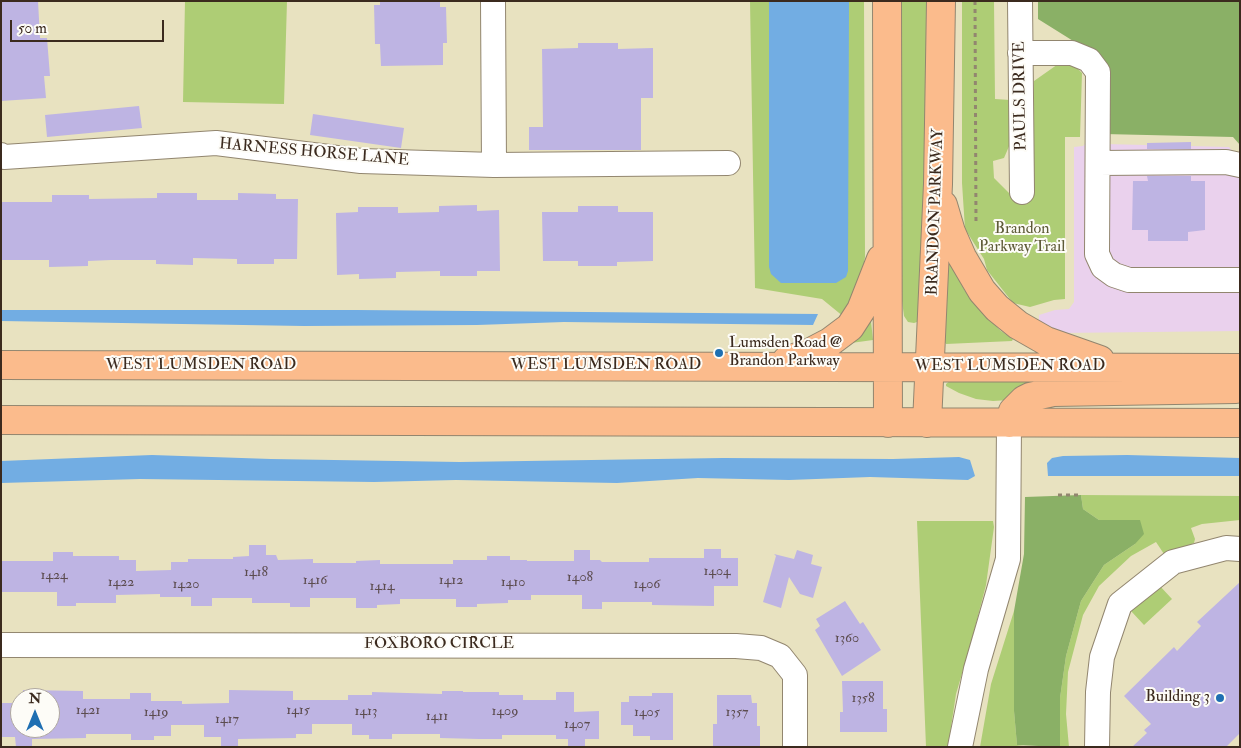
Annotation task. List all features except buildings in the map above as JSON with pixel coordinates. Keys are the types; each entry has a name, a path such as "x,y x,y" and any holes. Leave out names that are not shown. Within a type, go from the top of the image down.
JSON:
{"main road":[{"path":"887,1 886,246 888,422"},
{"name":"BRANDON PARKWAY","path":"927,422 938,184 942,1"},
{"path":"938,184 951,232 962,257 982,291 997,308 1018,325 1046,341 1123,367"},
{"path":"766,366 807,354 830,342 850,327 861,310 886,246"},
{"name":"WEST LUMSDEN ROAD","path":"1,366 1240,368"},
{"path":"1009,423 1013,410 1024,400 1053,392 1240,388"},
{"path":"1,420 1240,423"}],"street":[{"path":"493,1 494,165"},
{"name":"PAULS DRIVE","path":"1020,1 1022,192"},
{"path":"1020,53 1072,53 1088,60 1098,72 1097,254 1102,266 1114,275 1129,280 1240,280"},
{"name":"HARNESS HORSE LANE","path":"1,156 216,143 361,160 494,165 728,163"},
{"path":"1098,163 1226,162 1240,165"},
{"path":"960,747 976,669 1008,559 1009,423"},
{"path":"1097,747 1098,692 1102,657 1120,604 1173,562 1226,548 1240,549"},
{"name":"FOXBORO CIRCLE","path":"1,646 696,645 761,648 780,656 795,675 795,747"}],"path":[{"path":"962,257 976,228 975,1"},
{"path":"1058,495 1081,495"}],"shaded area":[{"path":"1093,65 1104,144 1229,147 1240,161 1240,331 1059,333 1039,323 1039,315 1055,310 1069,309 1074,302 1074,147 1083,146 1089,140"}],"green space":[{"path":"185,1 287,1 284,104 183,102"},
{"path":"750,1 864,1 865,257 859,292 844,317 822,299 755,288"},
{"path":"900,1 927,1 927,153 920,321 914,323 908,322 904,316 900,286"},
{"name":"Brandon Parkway Trail","path":"962,1 994,1 995,99 1010,100 1010,144 1004,158 993,161 994,178 1013,197 1033,196 1034,81 1061,62 1073,64 1082,73 1080,137 1065,137 1065,299 1030,307 1013,303 987,270 984,259 965,229 962,183"},
{"path":"1038,1 1240,1 1240,145 1233,137 1104,134 1102,59 1038,19"},
{"path":"948,260 965,291 1001,331 1013,339 1012,341 946,344 944,341"},
{"path":"870,320 873,340 851,343"},
{"path":"950,381 1081,381 1009,400 993,401 976,399 959,393 946,386"},
{"path":"1081,495 1240,496 1240,520 1202,524 1191,528 1195,539 1194,543 1168,555 1164,554 1156,542 1131,556 1099,586 1083,615 1068,672 1066,714 1069,747 1060,747 1060,698 1066,656 1081,601 1104,565 1135,544 1139,520 1099,520 1083,509"},
{"path":"1081,495 1083,509 1099,520 1140,520 1144,534 1135,544 1104,565 1081,601 1066,656 1060,698 1060,747 1017,745 1014,711 1014,611 1024,554 1025,497"},
{"path":"917,521 993,521 994,527 986,585 956,694 948,747 926,747"},
{"path":"1159,585 1172,599 1144,625 1131,611"},
{"path":"1014,611 1014,711 1017,745 1030,747 980,747 991,684"}],"water":[{"path":"769,1 849,1 848,271 846,277 836,283 781,283 771,274 769,267"},
{"path":"1,310 357,310 818,314 813,325 564,322 477,325 304,326 1,321"},
{"path":"152,455 460,462 959,457 970,460 975,476 968,480 870,477 789,480 698,478 617,483 456,480 374,482 140,479 1,483 1,461"},
{"path":"1127,455 1240,458 1240,476 1048,476 1047,463 1052,458 1063,456"}],"place":[{"name":"Lumsden Road @ Brandon Parkway","path":"719,353"},
{"name":"Building 3","path":"1220,698"}]}
